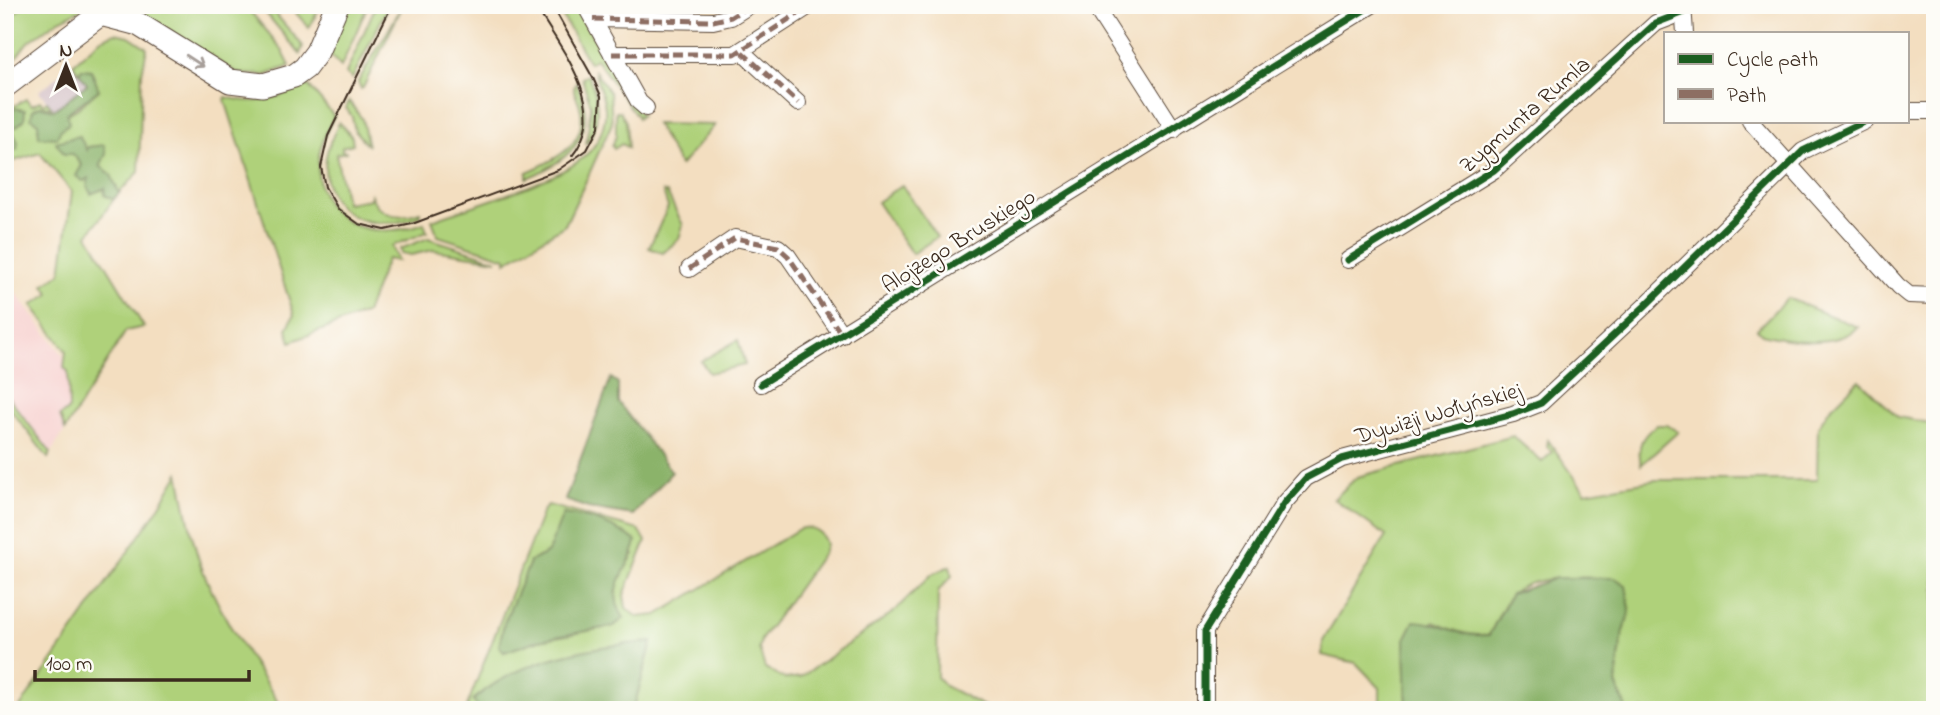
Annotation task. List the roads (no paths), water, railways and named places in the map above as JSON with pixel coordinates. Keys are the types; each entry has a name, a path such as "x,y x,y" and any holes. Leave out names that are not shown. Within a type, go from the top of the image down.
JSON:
{"main road":[{"path":"5,86 106,10 134,15 216,75 243,85 263,85 287,79 305,68 317,52 337,5"}],"street":[{"path":"589,12 713,21 731,17 750,5"},
{"path":"612,54 742,52 811,5"},
{"path":"1094,5 1174,130"},
{"name":"Alojzego Bruskiego","path":"761,384 1372,5"},
{"name":"Zygmunta Rumla","path":"1348,260 1485,177 1656,23 1682,9 1685,32"},
{"path":"589,12 639,102 646,108"},
{"path":"742,52 797,103"},
{"path":"1909,111 1935,111"},
{"path":"1751,122 1788,166 1909,295 1935,296"},
{"name":"Dywizji Wołyńskiej","path":"1205,710 1205,631 1284,503 1306,478 1342,459 1513,414 1541,403 1608,342 1803,151 1863,122"},
{"path":"689,269 735,238 778,247 788,256 842,335"}],"tram line":[{"path":"392,5 328,136 321,167 325,187 338,209 359,224 385,230 412,224 558,170 587,150 599,127 601,96 552,5"},
{"path":"535,5 568,59 584,98 587,118 583,137 572,156"}]}
